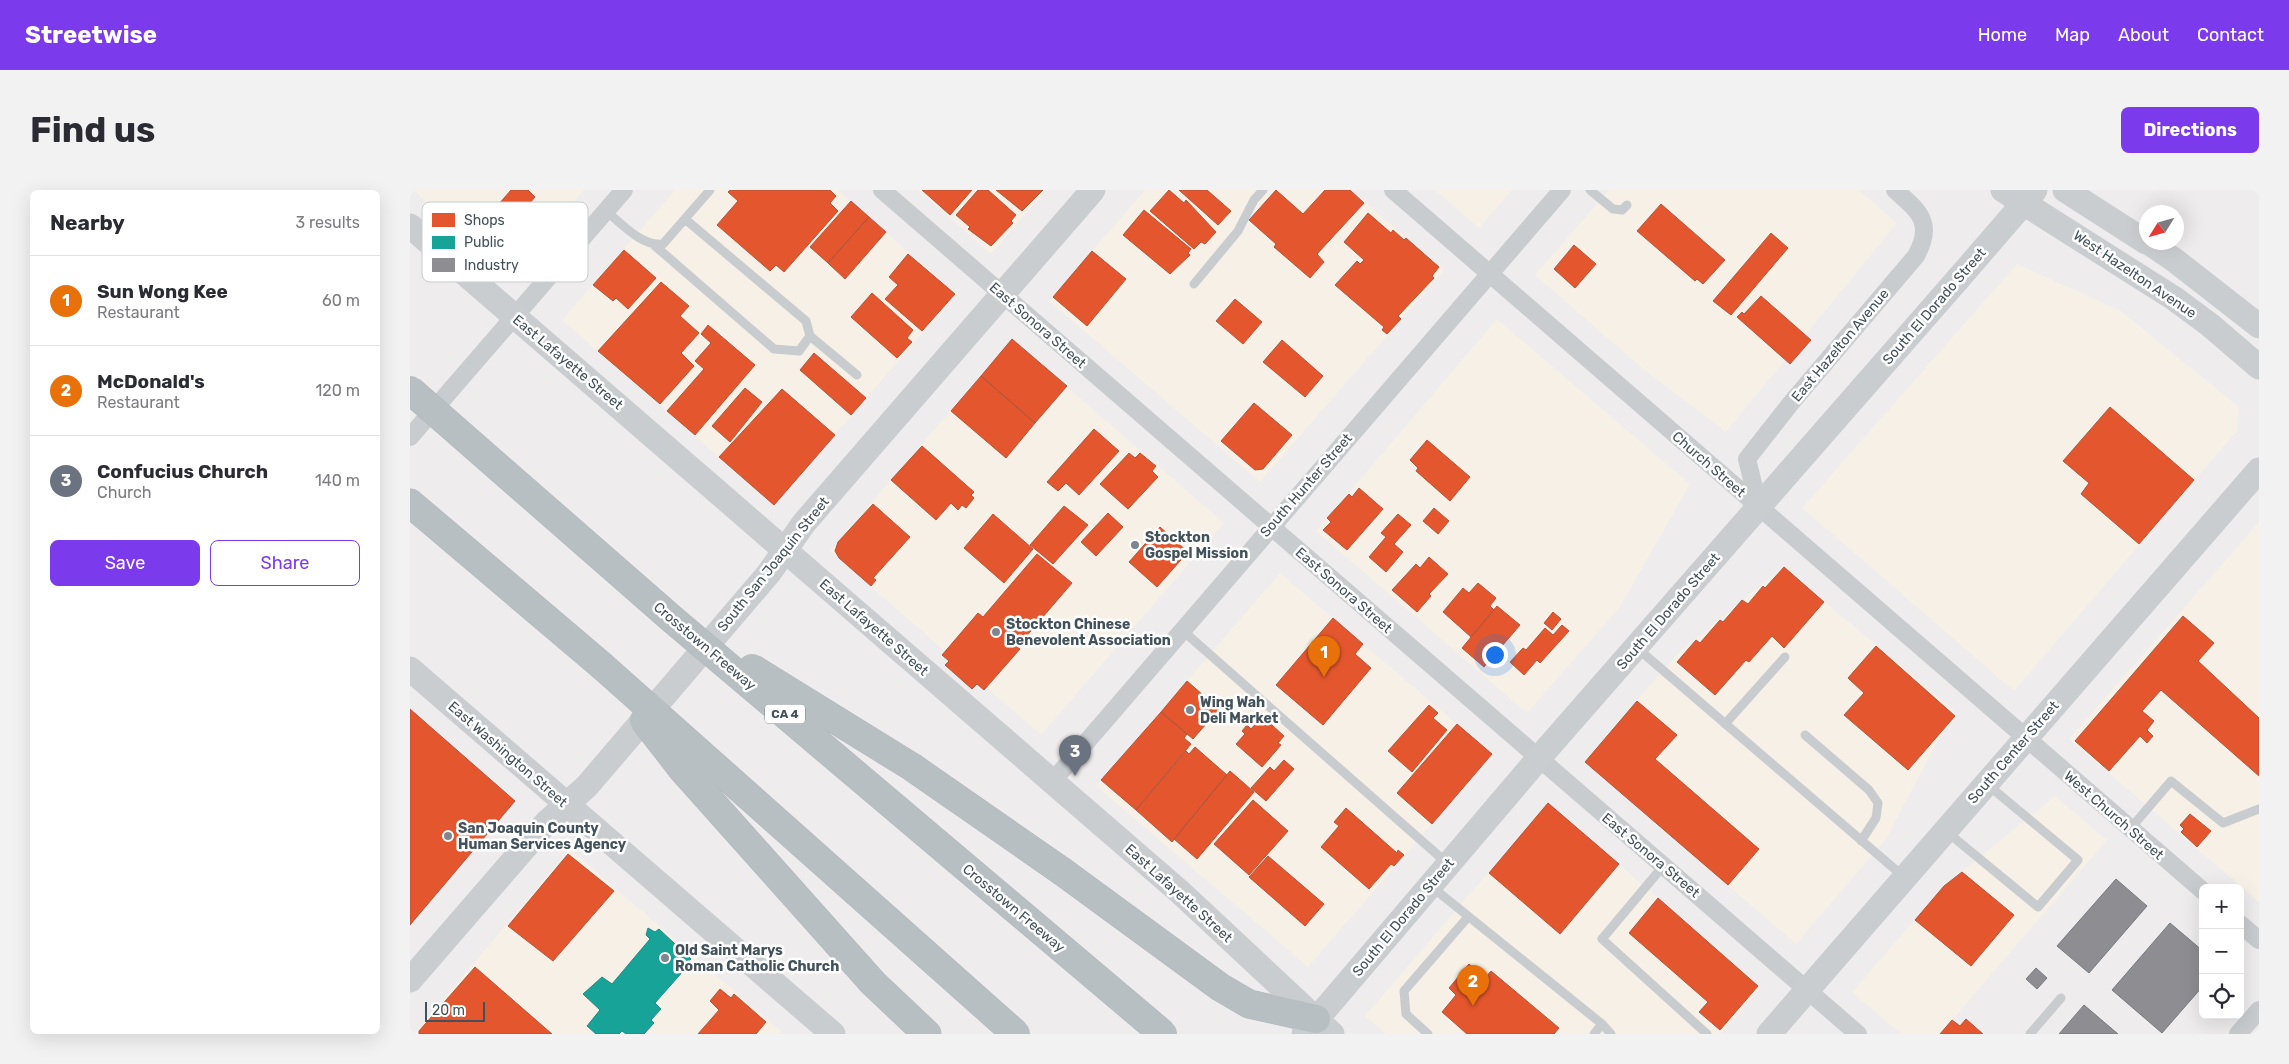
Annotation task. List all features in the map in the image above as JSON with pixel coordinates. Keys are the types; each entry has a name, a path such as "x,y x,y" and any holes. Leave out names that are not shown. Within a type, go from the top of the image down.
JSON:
{"highway":[{"name":"Crosstown Freeway","path":"410,390 672,619 1163,1034"},
{"path":"410,503 602,665 1016,1034"},
{"path":"672,619 912,767 1146,932 1220,987 1249,1004 1318,1029"},
{"path":"602,665 689,776 873,983 927,1034"}],"street":[{"path":"588,232 624,190"},
{"name":"East Sonora Street","path":"882,190 1858,1034"},
{"name":"South San Joaquin Street","path":"410,980 547,822 587,786 769,572 804,523 1093,190"},
{"name":"Church Street","path":"1393,190 2025,738"},
{"name":"South Hunter Street","path":"1052,782 1562,190"},
{"name":"East Hazelton Avenue","path":"1759,508 1747,459 1791,403 1916,256 1923,243 1923,218 1895,190"},
{"name":"West Hazelton Avenue","path":"2003,190 2175,298 2210,325 2259,368"},
{"name":"South El Dorado Street","path":"1318,1029 1448,864 2035,190"},
{"path":"2065,190 2139,237"},
{"name":"East Lafayette Street","path":"410,226 422,236"},
{"path":"2158,250 2197,277 2259,326"},
{"name":"East Lafayette Street","path":"474,282 1180,892 1318,1029"},
{"path":"410,437 544,282"},
{"name":"South Center Street","path":"1770,1034 2255,475"},
{"name":"East Washington Street","path":"410,669 833,1034"},
{"name":"West Church Street","path":"2025,738 2199,888"},
{"path":"2244,927 2259,940"},
{"path":"2238,1034 2259,1010"}],"lane":[{"path":"654,245 663,244 710,190"},
{"path":"1194,284 1238,231 1254,200 1263,190"},
{"path":"1590,190 1613,209 1622,210 1627,205"},
{"path":"606,211 640,238 654,245 774,349 799,351 810,336"},
{"path":"685,218 806,321 810,336 857,375"},
{"path":"1182,630 1448,864"},
{"path":"1636,647 1904,878"},
{"path":"1725,724 1785,657"},
{"path":"1805,735 1869,790 1878,803 1876,818 1861,841"},
{"path":"2130,829 2171,781 2223,822 2259,809"},
{"path":"1945,831 2038,907 2078,860 1986,783"},
{"path":"1664,865 1602,939 1707,1034"},
{"path":"1430,886 1602,1024 1611,1034"},
{"path":"1428,1034 1406,1014 1404,991 1468,917"},
{"path":"2030,1034 2061,998"},
{"path":"1594,1034 1602,1024"}],"shaded area":[{"path":"413,190 584,190 574,202 427,202"},
{"path":"675,190 838,190 956,294 774,505 562,320"},
{"path":"918,190 1046,190 991,254"},
{"path":"1145,190 1351,190 1444,270 1260,482 1049,301"},
{"path":"1435,190 1512,190 1479,228"},
{"path":"1609,190 1859,190 1897,223 1726,432 1642,368 1535,275"},
{"path":"2017,264 2121,311 2239,407 2237,431 2014,691 1802,508"},
{"path":"1497,319 1690,484 1620,607 1527,713 1316,531"},
{"path":"1012,339 1224,523 1041,735 830,551"},
{"path":"2259,522 2259,902 2244,889 2244,884 2238,884 2069,739"},
{"path":"1783,567 1954,710 1886,839 1796,944 1584,762 1677,654"},
{"path":"1280,573 1492,754 1308,967 1096,786"},
{"path":"2055,796 2107,840 1940,1034 1901,1034 1852,992 1944,886"},
{"path":"1548,803 1761,987 1720,1034 1386,1034 1365,1016"},
{"path":"570,849 782,1032 780,1034 414,1034"}],"building: Shops":[{"path":"511,190 528,190 535,197 531,202 501,202"},
{"path":"730,190 830,190 836,196 830,203 838,211 784,272 776,265 770,271 717,225 738,201 728,192"},
{"path":"922,190 972,190 950,215"},
{"path":"978,190 988,190 1016,215 1011,221 1013,223 991,246 968,229 970,227 956,215"},
{"path":"996,190 1043,190 1022,211"},
{"path":"1169,190 1184,203 1186,200 1216,232 1205,244 1201,242 1194,249 1150,211"},
{"path":"1179,190 1207,190 1231,211 1218,225"},
{"path":"1276,190 1303,214 1325,190 1350,190 1364,203 1317,254 1324,262 1310,278 1274,247 1276,244 1249,220"},
{"path":"851,201 869,217 828,263 810,247"},
{"path":"1661,204 1725,260 1703,284 1697,279 1695,281 1637,231"},
{"path":"1144,210 1191,249 1188,253 1190,255 1170,274 1123,235"},
{"path":"1368,213 1391,233 1393,230 1404,240 1406,238 1439,267 1432,276 1434,278 1398,316 1401,319 1387,334 1382,330 1384,327 1335,285 1357,261 1360,264 1364,260 1344,242"},
{"path":"869,217 886,232 845,279 828,263"},
{"path":"1771,233 1788,248 1731,315 1713,301"},
{"path":"1574,245 1596,264 1575,288 1554,269"},
{"path":"624,250 656,278 628,309 616,298 613,301 593,285"},
{"path":"1092,251 1126,279 1087,326 1053,297"},
{"path":"908,254 955,294 922,331 885,299 898,285 889,277"},
{"path":"661,282 689,306 680,316 699,333 681,353 694,366 660,404 598,351"},
{"path":"872,293 913,330 907,338 912,342 897,358 851,317"},
{"path":"1761,296 1811,340 1790,364 1737,317 1742,312 1744,314"},
{"path":"1235,299 1262,322 1243,344 1216,321"},
{"path":"708,325 755,365 695,435 667,411 704,369 695,361 711,343 701,334"},
{"path":"1012,339 1067,386 1035,423 981,376"},
{"path":"1282,340 1323,376 1305,397 1263,362"},
{"path":"814,353 866,398 851,415 800,370"},
{"path":"981,376 1035,423 1006,458 951,411"},
{"path":"745,388 762,402 730,442 712,426"},
{"path":"782,389 835,435 774,505 719,457"},
{"path":"1254,403 1292,435 1263,469 1255,470 1221,441"},
{"path":"2110,407 2194,480 2139,544 2081,494 2089,483 2063,461"},
{"path":"1094,429 1119,451 1079,495 1066,483 1058,491 1047,482"},
{"path":"1427,440 1470,477 1450,501 1416,471 1418,468 1410,460"},
{"path":"922,446 974,492 971,495 974,498 966,508 962,505 958,510 951,503 936,520 891,480"},
{"path":"1129,453 1135,458 1140,453 1156,466 1152,471 1158,477 1128,509 1100,484"},
{"path":"1359,488 1383,509 1347,550 1323,530 1331,522 1327,518 1349,494 1352,497"},
{"path":"873,504 910,537 873,578 876,580 871,586 839,558 835,551 838,542"},
{"path":"1064,506 1088,525 1053,564 1030,545"},
{"path":"1434,508 1449,521 1438,534 1423,521"},
{"path":"1108,513 1123,527 1096,556 1081,542"},
{"path":"993,514 1033,549 1004,583 964,548"},
{"path":"1398,514 1411,525 1394,544 1403,552 1386,572 1369,557 1386,537 1381,533"},
{"path":"1160,527 1188,552 1157,587 1129,562"},
{"name":"Stockton Chinese Benevolent Association","path":"1037,554 1072,583 1017,647 1020,649 984,690 977,684 972,689 945,665 949,661 942,655 978,613 983,617"},
{"path":"1429,557 1448,574 1429,594 1431,596 1417,612 1392,590 1416,564 1420,568"},
{"path":"1784,567 1824,602 1784,648 1772,636 1749,662 1746,660 1715,695 1677,662 1696,640 1700,643 1720,620 1723,622 1742,600 1748,604 1763,586 1765,588"},
{"path":"1478,583 1496,598 1490,606 1494,610 1471,637 1443,612 1463,588 1469,593"},
{"path":"1497,606 1520,625 1484,667 1462,648"},
{"path":"1553,612 1561,619 1552,630 1544,623"},
{"path":"2183,616 2214,643 2198,661 2259,718 2259,776 2161,690 2142,711 2154,721 2147,730 2153,736 2147,743 2140,736 2109,771 2075,741"},
{"path":"1333,618 1363,644 1355,654 1371,668 1323,725 1276,685"},
{"path":"1562,625 1569,631 1540,663 1537,660 1524,675 1510,662 1523,648 1526,650 1545,628 1553,635"},
{"path":"1876,646 1955,716 1908,770 1844,715 1864,693 1848,678"},
{"name":"Wing Wah Deli Market","path":"1187,681 1219,709 1193,739 1161,712"},
{"path":"1637,701 1677,735 1655,759 1759,849 1728,885 1585,762"},
{"path":"1429,705 1438,713 1433,718 1447,730 1412,772 1388,751"},
{"name":"San Joaquin County Human Services Agency","path":"410,709 515,801 410,925"},
{"path":"1161,712 1187,734 1184,738 1191,744 1136,810 1101,780"},
{"path":"1262,716 1284,736 1278,743 1281,745 1262,767 1236,744 1245,734 1242,731 1247,725 1251,729"},
{"path":"1457,724 1492,754 1432,824 1397,793"},
{"path":"1195,747 1227,775 1172,842 1136,810 1186,751 1189,754"},
{"path":"1284,760 1294,769 1266,801 1251,788 1270,767 1274,771"},
{"path":"1230,771 1254,792 1197,859 1174,839"},
{"path":"1253,800 1288,831 1249,875 1214,844"},
{"path":"1548,803 1619,864 1560,934 1489,873"},
{"path":"1346,808 1397,853 1398,850 1404,855 1394,866 1391,864 1369,889 1321,847 1339,826 1334,822"},
{"path":"2190,814 2211,831 2197,847 2181,832 2184,829 2180,825"},
{"path":"568,854 614,891 553,961 508,926"},
{"path":"1268,856 1324,904 1305,926 1249,877"},
{"path":"1962,872 2014,915 1971,966 1915,920 1944,886"},
{"path":"1658,898 1758,986 1720,1030 1699,1012 1708,1002 1629,933"},
{"path":"1469,964 1485,978 1491,971 1559,1028 1554,1034 1467,1034 1442,1012 1456,995 1449,988"},
{"path":"475,967 552,1034 419,1034 419,1031"},
{"path":"720,989 731,998 734,994 766,1022 756,1034 698,1034 719,1010 710,1001"},
{"path":"1966,1019 1983,1034 1940,1034 1952,1020 1960,1026"}],"building: Public":[{"path":"648,928 655,932 659,929 691,959 689,961 695,970 689,972 685,969 655,1003 661,1009 651,1020 654,1023 644,1034 626,1034 622,1031 619,1034 596,1034 587,1026 600,1010 583,994 602,977 612,984 650,939 646,935"}],"building: Industry":[{"path":"2116,879 2147,906 2089,973 2057,946"},
{"path":"2170,923 2199,948 2199,991 2162,1033 2112,990"},
{"path":"2036,968 2047,978 2037,989 2026,979"},
{"path":"2084,1005 2118,1034 2059,1034"}],"place":[{"name":"Stockton Gospel Mission","path":"1135,545"},
{"name":"Stockton Chinese Benevolent Association","path":"996,632"},
{"name":"Sun Wong Kee","path":"1324,677"},
{"name":"Wing Wah Deli Market","path":"1190,710"},
{"name":"Confucius Church","path":"1075,776"},
{"name":"San Joaquin County Human Services Agency","path":"448,836"},
{"name":"Old Saint Marys Roman Catholic Church","path":"665,958"},
{"name":"McDonald's","path":"1473,1006"}]}
